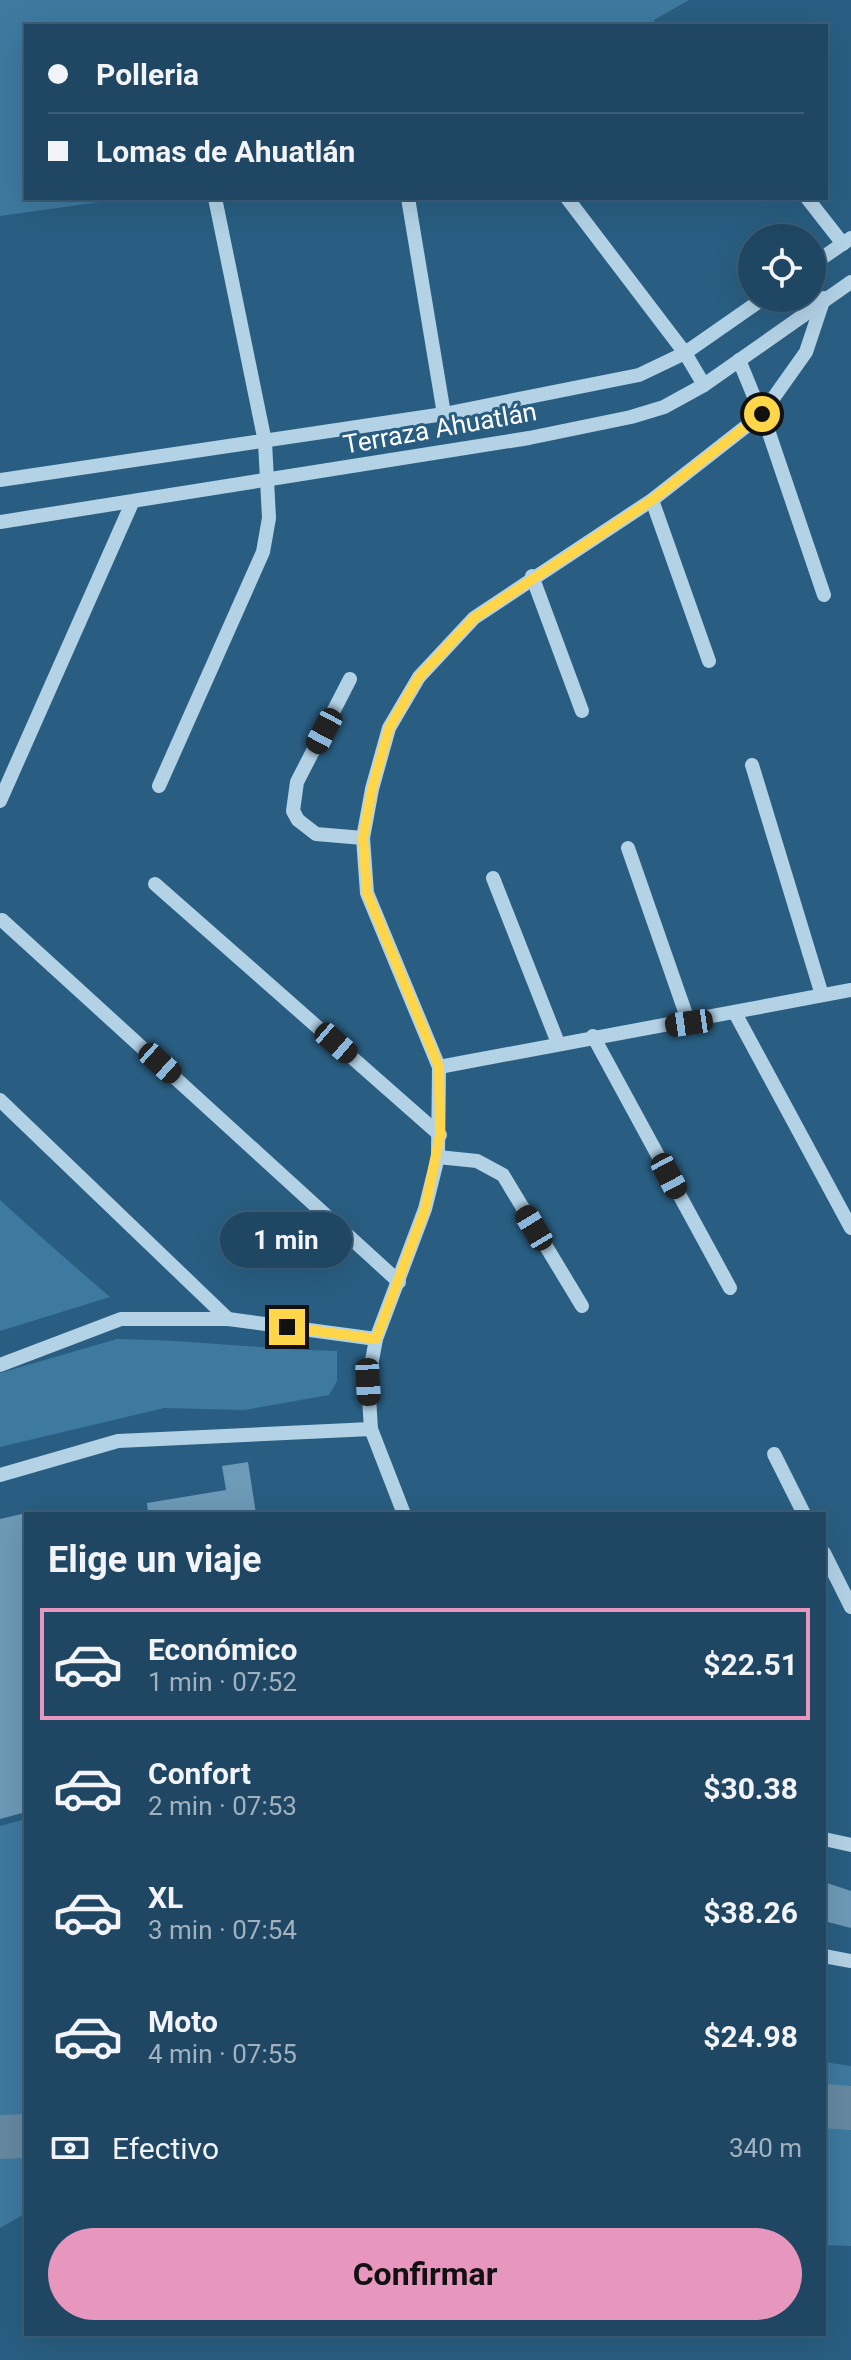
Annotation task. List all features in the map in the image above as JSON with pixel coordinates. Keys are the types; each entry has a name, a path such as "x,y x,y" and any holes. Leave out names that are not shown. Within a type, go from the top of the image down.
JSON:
{"street":[{"path":"159,786 263,552 269,518 270,481 265,442 215,200"},
{"path":"408,200 444,414"},
{"path":"569,200 685,353 704,385"},
{"path":"809,200 847,241 826,255"},
{"name":"Terraza Ahuatlán","path":"826,297 851,282"},
{"name":"Terraza Ahuatlán","path":"0,480 444,414 639,375 685,353 744,312"},
{"name":"Terraza Ahuatlán","path":"0,522 529,438 631,417 664,407 704,385 805,312"},
{"path":"403,1512 371,1429 368,1382 376,1339 425,1209 438,1157 439,1067 367,893 363,838 372,789 389,728 419,677 474,618 532,576 652,500 762,414 806,352 819,312"},
{"path":"739,360 762,414 824,595"},
{"path":"652,500 709,661"},
{"path":"0,801 132,503"},
{"path":"532,576 582,711"},
{"path":"350,679 297,782 293,811 316,834 363,838"},
{"path":"752,765 822,995"},
{"path":"628,848 689,1023"},
{"path":"493,878 558,1043"},
{"path":"155,884 440,1135"},
{"path":"2,920 399,1282"},
{"path":"439,1067 593,1036 689,1023 851,990"},
{"path":"735,1013 851,1228"},
{"path":"593,1036 730,1288"},
{"path":"0,1100 228,1319"},
{"path":"438,1157 477,1161 503,1175 582,1306"},
{"path":"0,1365 121,1319 228,1319 376,1339"},
{"path":"0,1475 118,1441 371,1429"},
{"path":"774,1454 803,1512"},
{"path":"826,1557 851,1607"},
{"path":"826,1838 851,1845"},
{"path":"826,1956 851,1961"}],"shaded area":[{"path":"0,0 689,0 654,20 656,24 24,24 24,200 115,200 0,216"},
{"path":"0,1200 41,1237 110,1297 0,1331"},
{"path":"117,1339 337,1351 337,1381 329,1395 244,1410 164,1408 0,1447 0,1373"},
{"path":"24,1820 24,2214 0,2228 0,1826"},
{"path":"826,2062 851,2066 851,2246 826,2245"}],"building":[{"path":"248,1462 256,1512 148,1512 147,1503 226,1490 222,1466"},
{"path":"24,1513 24,1813 0,1819 0,1519"},
{"path":"826,1883 851,1891 851,1928 826,1922"}],"waterway":[{"path":"826,2106 851,2108"},
{"path":"0,2137 24,2136"}],"route":[{"path":"287,1327 376,1339 425,1209 438,1157 439,1067 367,893 363,838 372,789 389,728 419,677 474,618 532,576 652,500 762,414"}]}
